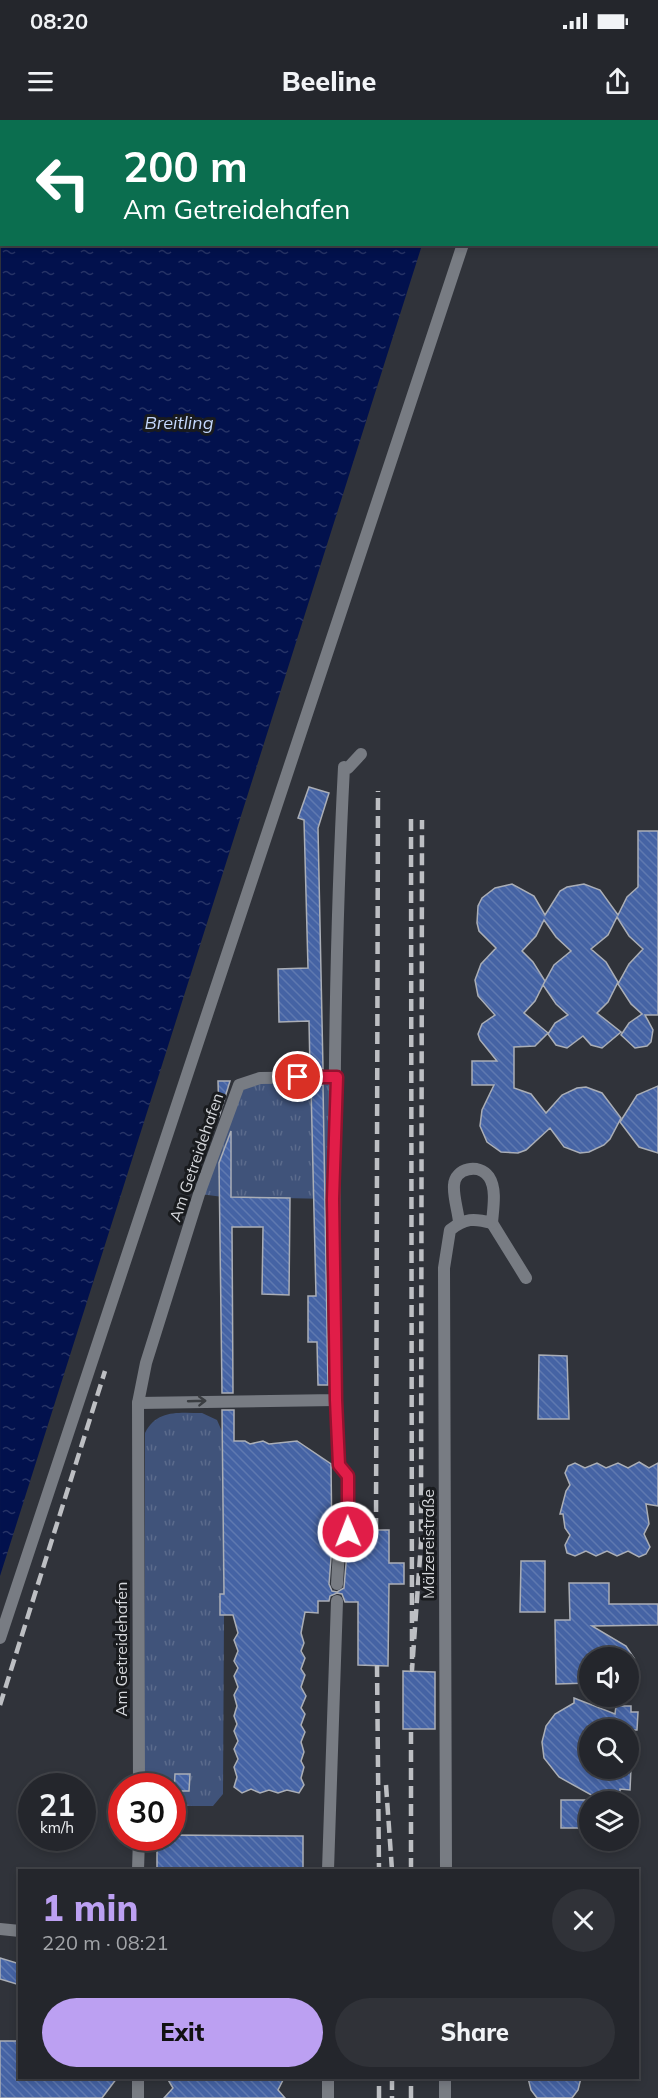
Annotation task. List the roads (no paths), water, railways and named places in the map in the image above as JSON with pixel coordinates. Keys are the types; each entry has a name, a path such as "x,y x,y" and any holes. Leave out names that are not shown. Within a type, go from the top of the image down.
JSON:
{"street":[{"path":"0,1638 462,246"},
{"path":"338,1584 339,1550 348,1532 348,1476 339,1465 336,1400 333,1199 337,1077 338,894 344,767 348,768 361,754"},
{"name":"Am Getreidehafen","path":"139,1773 138,1403 146,1363 200,1194 238,1085 260,1078 337,1077"},
{"path":"492,1223 473,1218 459,1222 453,1185 457,1175 466,1169 479,1170 488,1175 493,1187 492,1223 526,1278"},
{"name":"Mälzereistraße","path":"446,1869 444,1268 450,1230 459,1222"},
{"path":"138,1403 336,1400"},
{"path":"328,1869 337,1601"},
{"path":"138,1869 139,1851"},
{"path":"0,1929 18,1931"},
{"path":"138,2079 138,2098"},
{"path":"328,2079 328,2098"},
{"path":"445,2079 445,2098"}],"water":[{"name":"Breitling","path":"1,246 422,246 0,1576"}],"railway":[{"path":"376,1530 378,791"},
{"path":"411,819 412,1670 421,1543 422,820"},
{"path":"0,1705 105,1371"},
{"path":"377,1665 379,1869"},
{"path":"411,1729 411,1869"},
{"path":"386,1785 392,1869"},
{"path":"379,2079 379,2098"},
{"path":"392,2079 392,2098"},
{"path":"411,2079 411,2098"}]}
